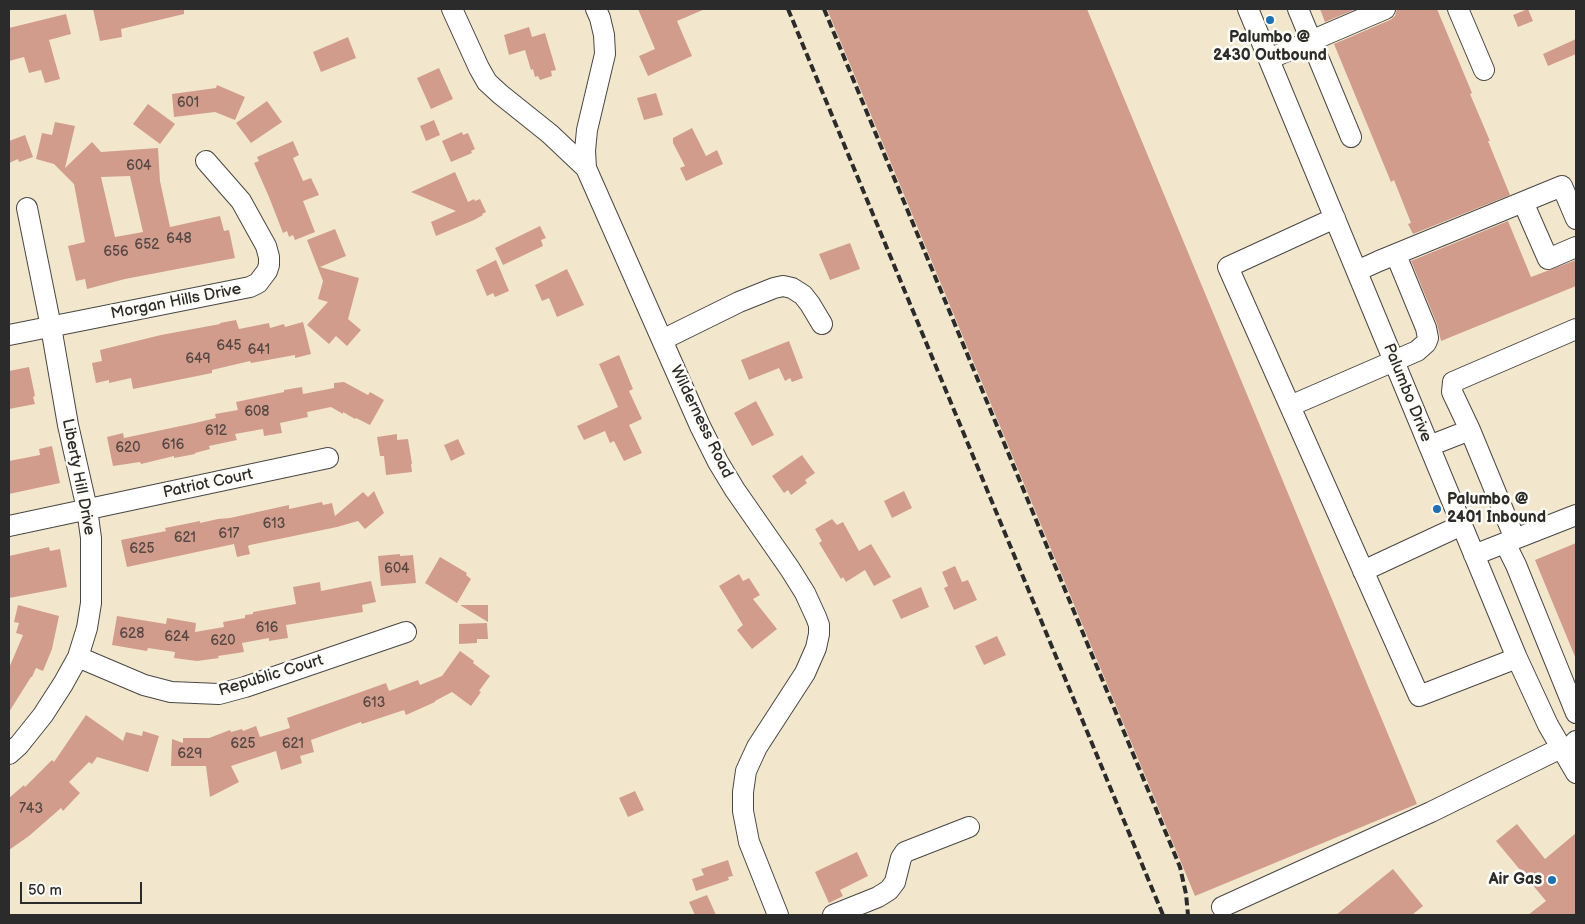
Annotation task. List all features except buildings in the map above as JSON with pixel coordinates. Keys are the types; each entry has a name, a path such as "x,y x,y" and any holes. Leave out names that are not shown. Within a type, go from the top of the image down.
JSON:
{"street":[{"name":"Wilderness Road","path":"452,9 487,82 550,134 586,168 718,462 790,569 819,625 818,641 805,673 757,747 746,771 743,792 743,811 749,842 778,915"},
{"path":"586,168 587,130 605,54 604,35 596,9"},
{"name":"Palumbo Drive","path":"1248,9 1517,658 1548,725 1569,744 1576,773"},
{"path":"1298,9 1351,137"},
{"path":"1269,59 1385,9"},
{"path":"1458,9 1484,70"},
{"name":"Morgan Hills Drive","path":"9,335 250,287 258,283 267,271 269,264 266,246 242,201 206,161"},
{"path":"1357,271 1562,186 1576,219"},
{"path":"1523,202 1548,259 1576,247"},
{"name":"Liberty Hill Drive","path":"9,754 19,745 43,715 78,657 87,628 91,603 91,538 87,509 68,425 27,208"},
{"path":"1335,218 1228,267 1419,696 1517,658"},
{"path":"1290,406 1417,351 1426,343 1428,338 1426,328 1396,255"},
{"path":"662,340 739,302 783,286 792,288 803,295 822,324"},
{"path":"1576,329 1453,382 1452,392 1470,430 1510,541 1520,575 1576,713"},
{"path":"1429,446 1470,430"},
{"name":"Patriot Court","path":"9,526 328,458"},
{"path":"1474,554 1576,515"},
{"path":"1363,571 1462,525"},
{"name":"Republic Court","path":"78,657 144,686 171,692 219,694 406,632"},
{"path":"1222,907 1431,812 1569,744"},
{"path":"833,915 878,897 889,890 895,882 901,858 905,852 969,827"}],"railway":[{"path":"788,9 1163,915"},
{"path":"824,9 1180,867 1188,915"}],"place":[{"name":"Palumbo @ 2430 Outbound","path":"1270,20"},
{"name":"Palumbo @ 2401 Inbound","path":"1437,509"},
{"name":"Air Gas","path":"1552,880"}]}
